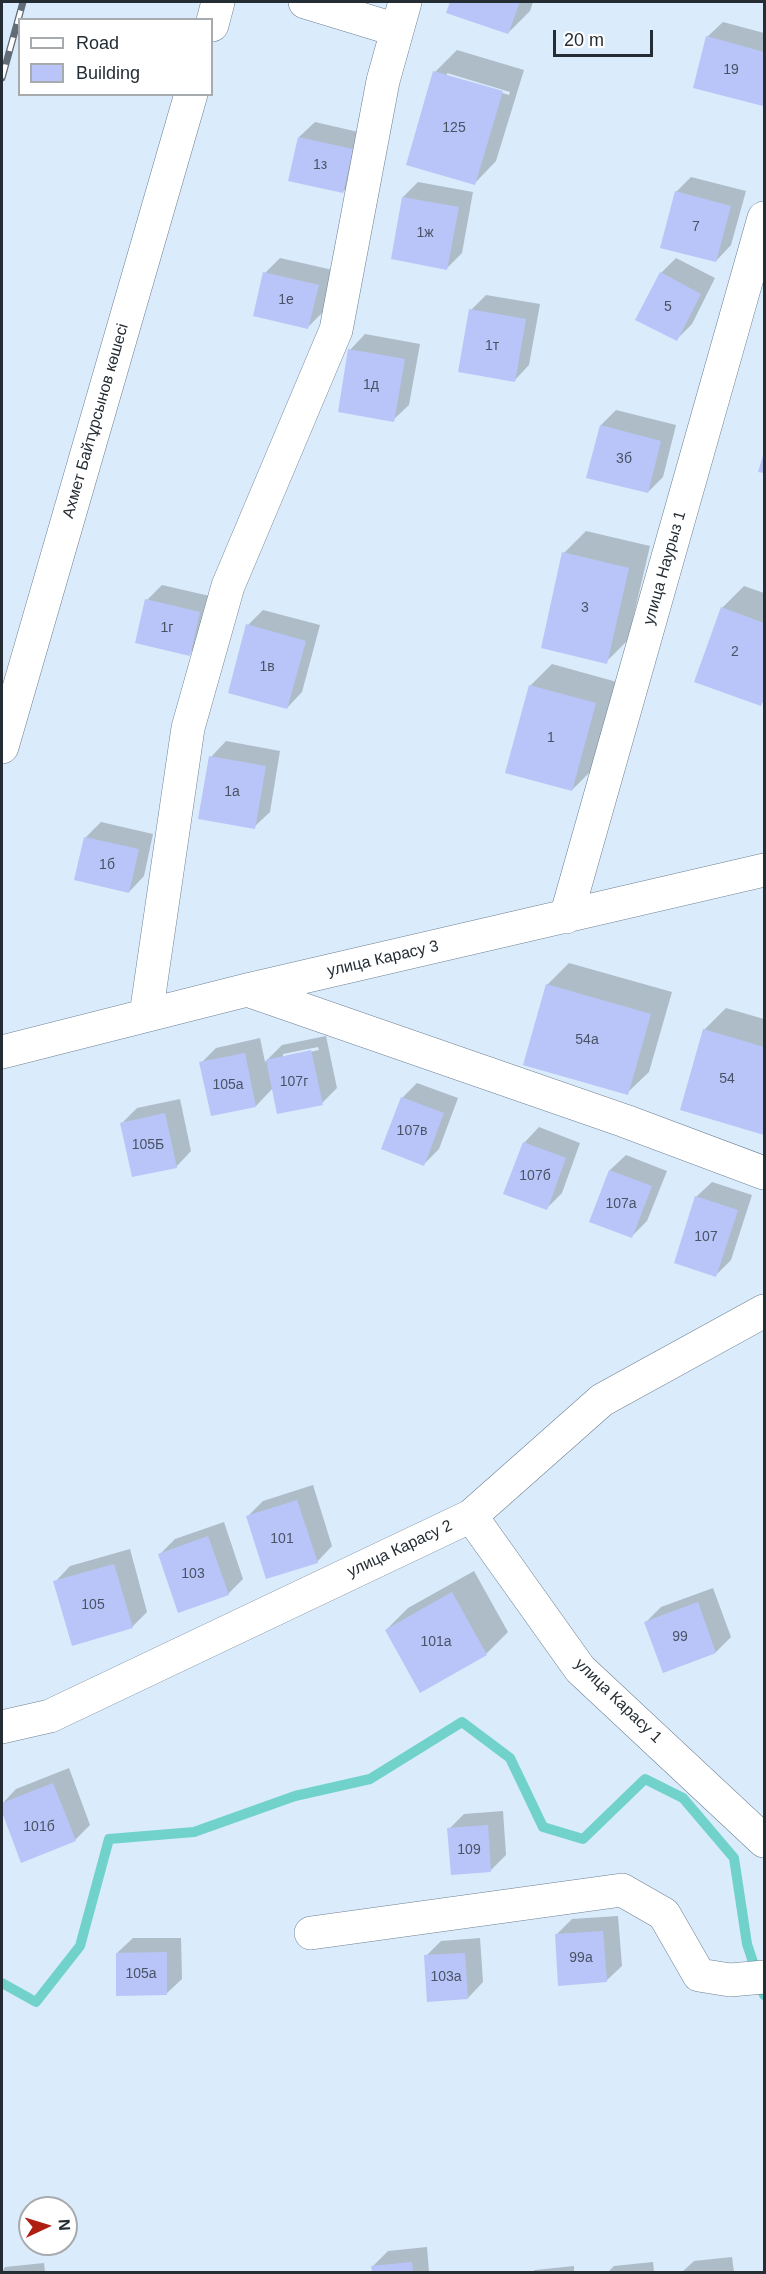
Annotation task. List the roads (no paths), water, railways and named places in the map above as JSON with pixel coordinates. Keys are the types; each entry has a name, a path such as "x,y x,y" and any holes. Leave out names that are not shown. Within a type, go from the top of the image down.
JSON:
{"street":[{"path":"213,21 218,2"},
{"path":"146,1015 188,728 228,586 336,330 383,81 401,16 305,2"},
{"name":"Ахмет Байтұрсынов көшесі","path":"2,747 190,96"},
{"name":"улица Наурыз 1","path":"566,917 765,218"},
{"name":"улица Карасу 3","path":"2,1052 247,990 765,870"},
{"path":"247,990 625,1120 765,1173"},
{"name":"улица Карасу 2","path":"2,1727 50,1716 471,1516 602,1400 765,1311"},
{"name":"улица Карасу 1","path":"471,1516 580,1669 765,1841"},
{"path":"311,1933 622,1890 664,1914 699,1976 730,1980 765,1977"}],"waterway":[{"path":"2,1983 36,2002 80,1946 109,1839 194,1832 295,1796 370,1779 462,1722 510,1758 543,1827 583,1839 645,1779 683,1798 734,1858 747,1944 764,1995"}],"railway":[{"path":"19,18 23,2"},
{"path":"2,78 18,20"}]}
